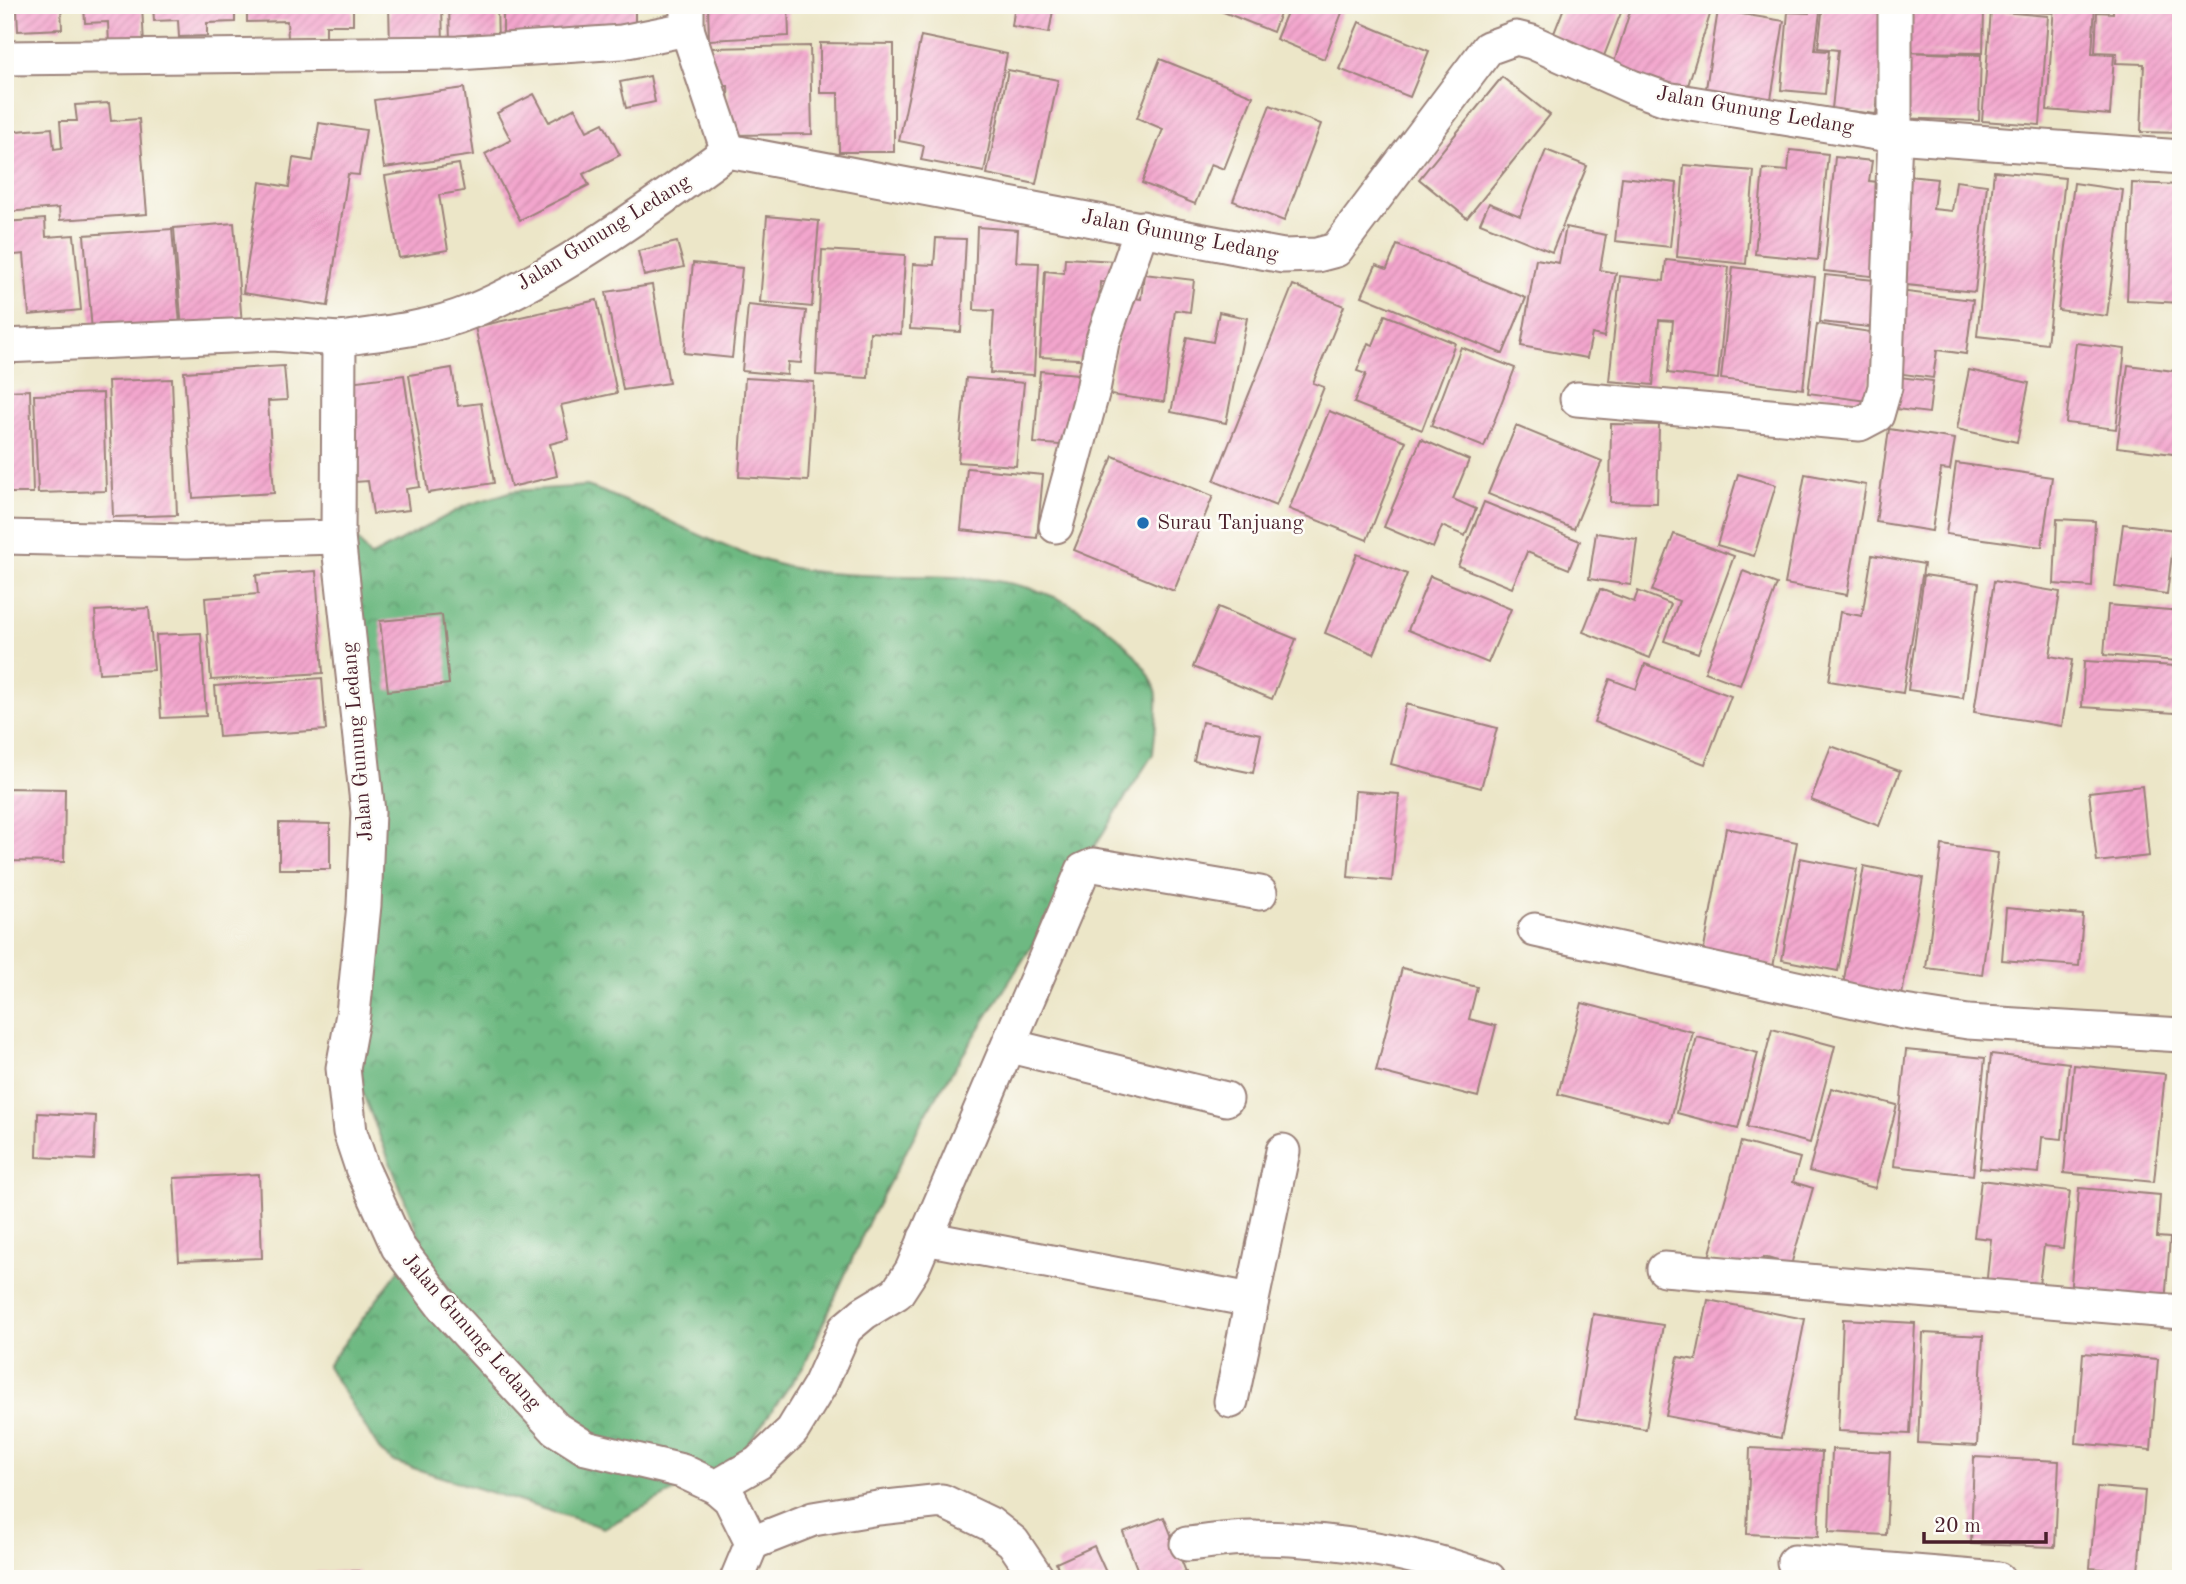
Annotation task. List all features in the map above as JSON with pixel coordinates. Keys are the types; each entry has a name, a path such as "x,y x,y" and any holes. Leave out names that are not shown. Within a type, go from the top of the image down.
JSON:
{"street":[{"path":"1577,399 1860,424 1873,420 1881,409 1885,387 1895,136 1895,5"},
{"path":"5,58 458,53 622,42 687,17 728,151"},
{"name":"Jalan Gunung Ledang","path":"752,1543 730,1499 716,1487 682,1471 586,1448 556,1429 446,1310 398,1247 377,1208 350,1132 343,1068 353,1014 364,905 368,812 338,537 340,339 419,328 470,312 587,247 728,151 1283,256 1318,255 1336,250 1488,48 1516,38 1561,53 1632,87 1666,99 1895,136 2181,158"},
{"path":"1056,526 1093,390 1102,342 1142,228"},
{"path":"5,345 273,334 340,339"},
{"path":"5,537 187,541 338,537"},
{"path":"716,1487 758,1463 792,1431 821,1385 845,1329 864,1313 897,1293 912,1270 1010,1046 1079,875 1094,865 1261,893"},
{"path":"1535,929 1903,1012 1968,1022 2181,1035"},
{"path":"1010,1046 1226,1099"},
{"path":"1231,1401 1283,1151"},
{"path":"925,1238 1251,1300"},
{"path":"1664,1269 2181,1312"},
{"path":"737,1579 752,1543 813,1519 878,1507 942,1501 990,1524 1013,1542 1038,1579"},
{"path":"1187,1544 1254,1538 1307,1540 1404,1556 1489,1579"},
{"path":"1794,1562 1998,1579"}],"green space":[{"path":"587,486 725,546 781,565 851,575 968,578 1006,583 1043,593 1080,609 1115,635 1149,675 1156,690 1157,704 1153,754 928,1110 869,1221 805,1364 738,1458 604,1528 394,1462 381,1452 327,1366 421,1241 360,1086 376,861 348,526 370,557 465,506 513,491"}],"building":[{"path":"5,5 61,5 62,29 18,31 17,9 5,10"},
{"path":"84,5 142,5 144,45 109,46 108,22 85,23"},
{"path":"153,5 235,5 235,22 207,23 207,36 179,37 178,20 154,21"},
{"path":"247,5 353,5 353,25 326,25 326,37 288,38 287,21 247,22"},
{"path":"389,5 442,5 443,44 390,46"},
{"path":"449,5 497,5 498,42 450,43"},
{"path":"503,5 635,5 635,39 503,38"},
{"path":"708,5 788,5 789,36 709,40"},
{"path":"1015,5 1054,5 1049,33 1012,26"},
{"path":"1206,5 1283,5 1273,32"},
{"path":"1290,5 1345,5 1324,59 1276,39"},
{"path":"1565,5 1624,5 1602,61 1551,41"},
{"path":"1632,5 1713,5 1685,95 1611,72"},
{"path":"1780,5 1821,5 1815,50 1829,51 1825,94 1781,90 1788,12 1810,13 1779,10"},
{"path":"1823,5 1887,5 1876,114 1832,109 1838,50 1818,48"},
{"path":"1899,5 1977,5 1977,11 1984,11 1983,53 1903,52 1981,55 1979,121 1897,118"},
{"path":"1984,5 2052,5 2052,13 1983,9"},
{"path":"2054,5 2095,5 2092,54 2114,55 2110,115 2047,110"},
{"path":"2113,5 2181,5 2181,133 2141,132 2144,64 2116,63 2117,53 2095,52 2097,12 2113,13"},
{"path":"1718,10 1784,21 1770,105 1705,95"},
{"path":"1991,11 2048,16 2040,125 1982,121"},
{"path":"1359,22 1429,51 1410,97 1339,69"},
{"path":"921,36 1007,54 984,172 921,160 924,146 899,141"},
{"path":"820,43 894,44 894,152 839,152 838,93 820,93"},
{"path":"810,46 812,134 730,135 728,86 711,86 710,48"},
{"path":"1160,59 1253,96 1224,169 1211,164 1195,204 1142,183 1163,129 1137,118"},
{"path":"1008,70 1058,80 1036,184 987,174"},
{"path":"650,76 655,102 626,108 620,82"},
{"path":"1502,77 1550,115 1467,218 1419,179"},
{"path":"464,88 474,155 384,168 374,100"},
{"path":"534,94 549,122 575,108 587,131 603,123 620,155 583,174 589,185 520,220 485,154 511,140 497,113"},
{"path":"109,103 111,121 139,119 147,214 60,220 59,208 5,212 5,132 52,128 54,149 62,148 60,121 77,121 75,105"},
{"path":"1270,105 1321,124 1284,221 1233,201"},
{"path":"319,123 366,130 359,175 348,174 328,306 243,293 260,182 289,187 293,158 313,161"},
{"path":"1546,150 1587,166 1552,252 1480,223 1489,203 1520,216"},
{"path":"1790,150 1828,154 1818,260 1755,254 1763,169 1788,171"},
{"path":"1835,157 1872,161 1869,181 1889,183 1880,277 1824,271"},
{"path":"459,164 464,191 439,195 448,250 399,258 385,176"},
{"path":"1684,165 1754,171 1746,264 1677,257"},
{"path":"1994,171 2065,178 2047,344 1977,336"},
{"path":"1908,176 1937,179 1933,209 1952,211 1956,181 1987,185 1975,292 1897,284"},
{"path":"1622,177 1677,183 1670,247 1615,241"},
{"path":"2074,183 2123,190 2107,316 2058,310"},
{"path":"2132,183 2181,185 2181,303 2127,300"},
{"path":"767,216 819,221 812,307 760,302"},
{"path":"45,219 46,237 74,235 81,310 29,315 24,254 5,256 5,222"},
{"path":"234,223 242,325 182,330 174,228"},
{"path":"977,227 1018,230 1016,262 1039,263 1034,375 990,373 994,311 974,310"},
{"path":"1566,227 1606,235 1600,270 1616,273 1604,337 1592,334 1587,358 1521,346 1536,259 1559,263"},
{"path":"172,229 180,325 92,331 84,235"},
{"path":"936,238 966,239 961,332 910,329 913,264 934,265"},
{"path":"677,242 684,267 644,276 638,251"},
{"path":"1397,245 1526,298 1503,354 1362,296 1376,265 1387,269"},
{"path":"822,250 905,255 901,334 870,332 868,378 816,375"},
{"path":"1065,258 1115,261 1114,283 1100,282 1096,360 1040,357 1045,271 1064,273"},
{"path":"1666,260 1729,267 1718,379 1668,373 1673,321 1659,320 1653,385 1609,381 1620,276 1664,281"},
{"path":"693,263 742,268 732,358 684,353"},
{"path":"1733,267 1815,277 1803,389 1721,379"},
{"path":"1144,274 1194,280 1190,312 1175,310 1164,402 1110,395 1123,296 1141,299"},
{"path":"1825,275 1884,281 1879,328 1820,322"},
{"path":"652,285 669,383 623,390 606,292"},
{"path":"1293,285 1344,306 1313,383 1324,387 1276,506 1214,481"},
{"path":"1899,291 1973,300 1966,354 1937,350 1933,378 1888,372"},
{"path":"597,300 617,393 561,405 569,439 550,444 557,476 511,487 475,327"},
{"path":"748,305 806,311 801,363 788,362 787,375 742,371"},
{"path":"1219,312 1247,318 1226,423 1171,412 1187,337 1213,342"},
{"path":"1385,315 1455,343 1422,430 1354,403 1366,374 1357,371 1368,343 1373,345"},
{"path":"1817,324 1877,333 1867,401 1808,393"},
{"path":"2076,343 2125,349 2116,429 2066,423"},
{"path":"1461,347 1515,368 1484,447 1431,426"},
{"path":"2128,365 2181,372 2181,455 2117,447"},
{"path":"284,366 287,400 268,401 274,493 193,498 184,372"},
{"path":"452,368 458,406 481,403 494,483 428,493 409,375"},
{"path":"1969,370 2029,383 2017,442 1957,429"},
{"path":"1040,371 1079,374 1073,446 1034,443"},
{"path":"404,375 420,487 406,489 409,510 373,514 368,481 355,482 341,383"},
{"path":"1891,376 1933,381 1929,413 1887,408"},
{"path":"745,378 814,382 808,481 739,477"},
{"path":"966,378 1024,383 1016,466 958,462"},
{"path":"172,379 177,515 113,517 108,381"},
{"path":"30,390 33,493 5,493 5,391"},
{"path":"103,393 106,491 38,493 34,395"},
{"path":"1329,411 1406,441 1367,540 1289,509"},
{"path":"1611,424 1659,425 1657,503 1610,502"},
{"path":"1516,426 1602,461 1574,529 1488,494"},
{"path":"1889,429 1955,439 1950,470 1941,469 1932,531 1876,522"},
{"path":"1421,439 1469,460 1453,499 1476,509 1465,536 1442,526 1433,548 1384,527"},
{"name":"Surau Tanjuang","path":"1113,456 1213,496 1174,591 1074,550"},
{"path":"1956,463 2052,477 2042,547 1946,534"},
{"path":"967,468 1043,475 1037,538 961,530"},
{"path":"1738,474 1776,485 1754,556 1717,545"},
{"path":"1805,474 1866,485 1847,595 1785,584"},
{"path":"1484,502 1580,541 1569,569 1527,552 1512,588 1458,566"},
{"path":"2057,519 2095,521 2092,587 2054,584"},
{"path":"2123,524 2175,530 2167,594 2115,587"},
{"path":"1596,533 1637,539 1631,585 1589,579"},
{"path":"1674,534 1734,556 1698,653 1664,641 1679,601 1652,591"},
{"path":"1357,554 1407,574 1374,654 1325,633"},
{"path":"1872,555 1924,564 1903,693 1829,681 1840,612 1862,616"},
{"path":"316,571 323,673 211,680 205,598 258,594 256,575"},
{"path":"1743,571 1777,584 1740,685 1705,672"},
{"path":"1924,575 1979,583 1963,698 1908,690"},
{"path":"1430,576 1511,609 1488,663 1408,630"},
{"path":"1994,581 2060,592 2050,656 2072,660 2062,726 1974,712"},
{"path":"1600,589 1634,602 1638,591 1671,604 1650,658 1583,632"},
{"path":"2108,605 2181,611 2177,661 2104,655"},
{"path":"1218,607 1296,639 1272,699 1193,667"},
{"path":"149,608 154,670 99,673 95,611"},
{"path":"442,615 449,684 388,691 380,621"},
{"path":"201,633 206,716 161,718 156,635"},
{"path":"2084,661 2177,666 2175,713 2082,707"},
{"path":"1645,664 1731,696 1705,764 1594,722 1610,679 1636,689"},
{"path":"322,678 326,730 219,737 215,686"},
{"path":"1406,704 1497,728 1481,788 1391,764"},
{"path":"1202,722 1261,734 1253,773 1194,761"},
{"path":"1831,746 1900,771 1879,826 1811,800"},
{"path":"2142,786 2149,856 2097,862 2089,792"},
{"path":"5,788 65,789 64,862 5,861"},
{"path":"1355,791 1399,794 1392,881 1348,877"},
{"path":"279,823 330,824 330,869 279,869"},
{"path":"1726,828 1797,842 1773,967 1703,954"},
{"path":"1942,845 1998,853 1982,975 1926,968"},
{"path":"1800,858 1857,869 1838,971 1782,960"},
{"path":"1864,866 1923,878 1902,995 1843,985"},
{"path":"2006,908 2083,915 2079,966 2002,960"},
{"path":"1402,968 1477,987 1469,1019 1496,1026 1478,1097 1376,1071"},
{"path":"1582,1003 1693,1032 1670,1123 1558,1094"},
{"path":"1772,1029 1835,1046 1810,1143 1747,1127"},
{"path":"1697,1037 1758,1053 1738,1129 1677,1113"},
{"path":"1906,1050 1985,1058 1973,1175 1894,1166"},
{"path":"1991,1054 2069,1063 2062,1139 2042,1137 2039,1173 1980,1168"},
{"path":"2074,1065 2165,1074 2154,1182 2064,1173"},
{"path":"1831,1088 1897,1105 1875,1188 1809,1171"},
{"path":"38,1113 96,1116 94,1160 37,1157"},
{"path":"1741,1142 1800,1158 1793,1182 1813,1188 1791,1265 1764,1257 1759,1271 1709,1257"},
{"path":"259,1174 262,1258 179,1261 174,1178"},
{"path":"1981,1180 2070,1191 2063,1248 2044,1246 2038,1293 1986,1287 1991,1239 1974,1237"},
{"path":"2079,1188 2160,1195 2157,1237 2170,1238 2165,1304 2070,1296"},
{"path":"2179,1226 2181,1299 2175,1299"},
{"path":"1708,1300 1805,1319 1781,1438 1666,1416 1678,1357 1696,1360"},
{"path":"1593,1314 1663,1325 1646,1429 1576,1418"},
{"path":"1843,1319 1915,1323 1910,1434 1838,1431"},
{"path":"1923,1333 1983,1336 1977,1446 1918,1443"},
{"path":"2083,1353 2158,1359 2151,1450 2076,1443"},
{"path":"1750,1448 1822,1452 1818,1537 1747,1534"},
{"path":"1832,1449 1890,1452 1886,1535 1829,1532"},
{"path":"1974,1457 2059,1461 2055,1547 1971,1544"},
{"path":"2097,1487 2145,1491 2138,1572 2090,1568"},
{"path":"1164,1517 1186,1572 1168,1579 1141,1579 1123,1532"},
{"path":"1094,1546 1109,1579 1063,1579 1056,1563"},
{"path":"358,1571 358,1579 312,1579 312,1572"}],"place":[{"name":"Surau Tanjuang","path":"1143,523"}]}
